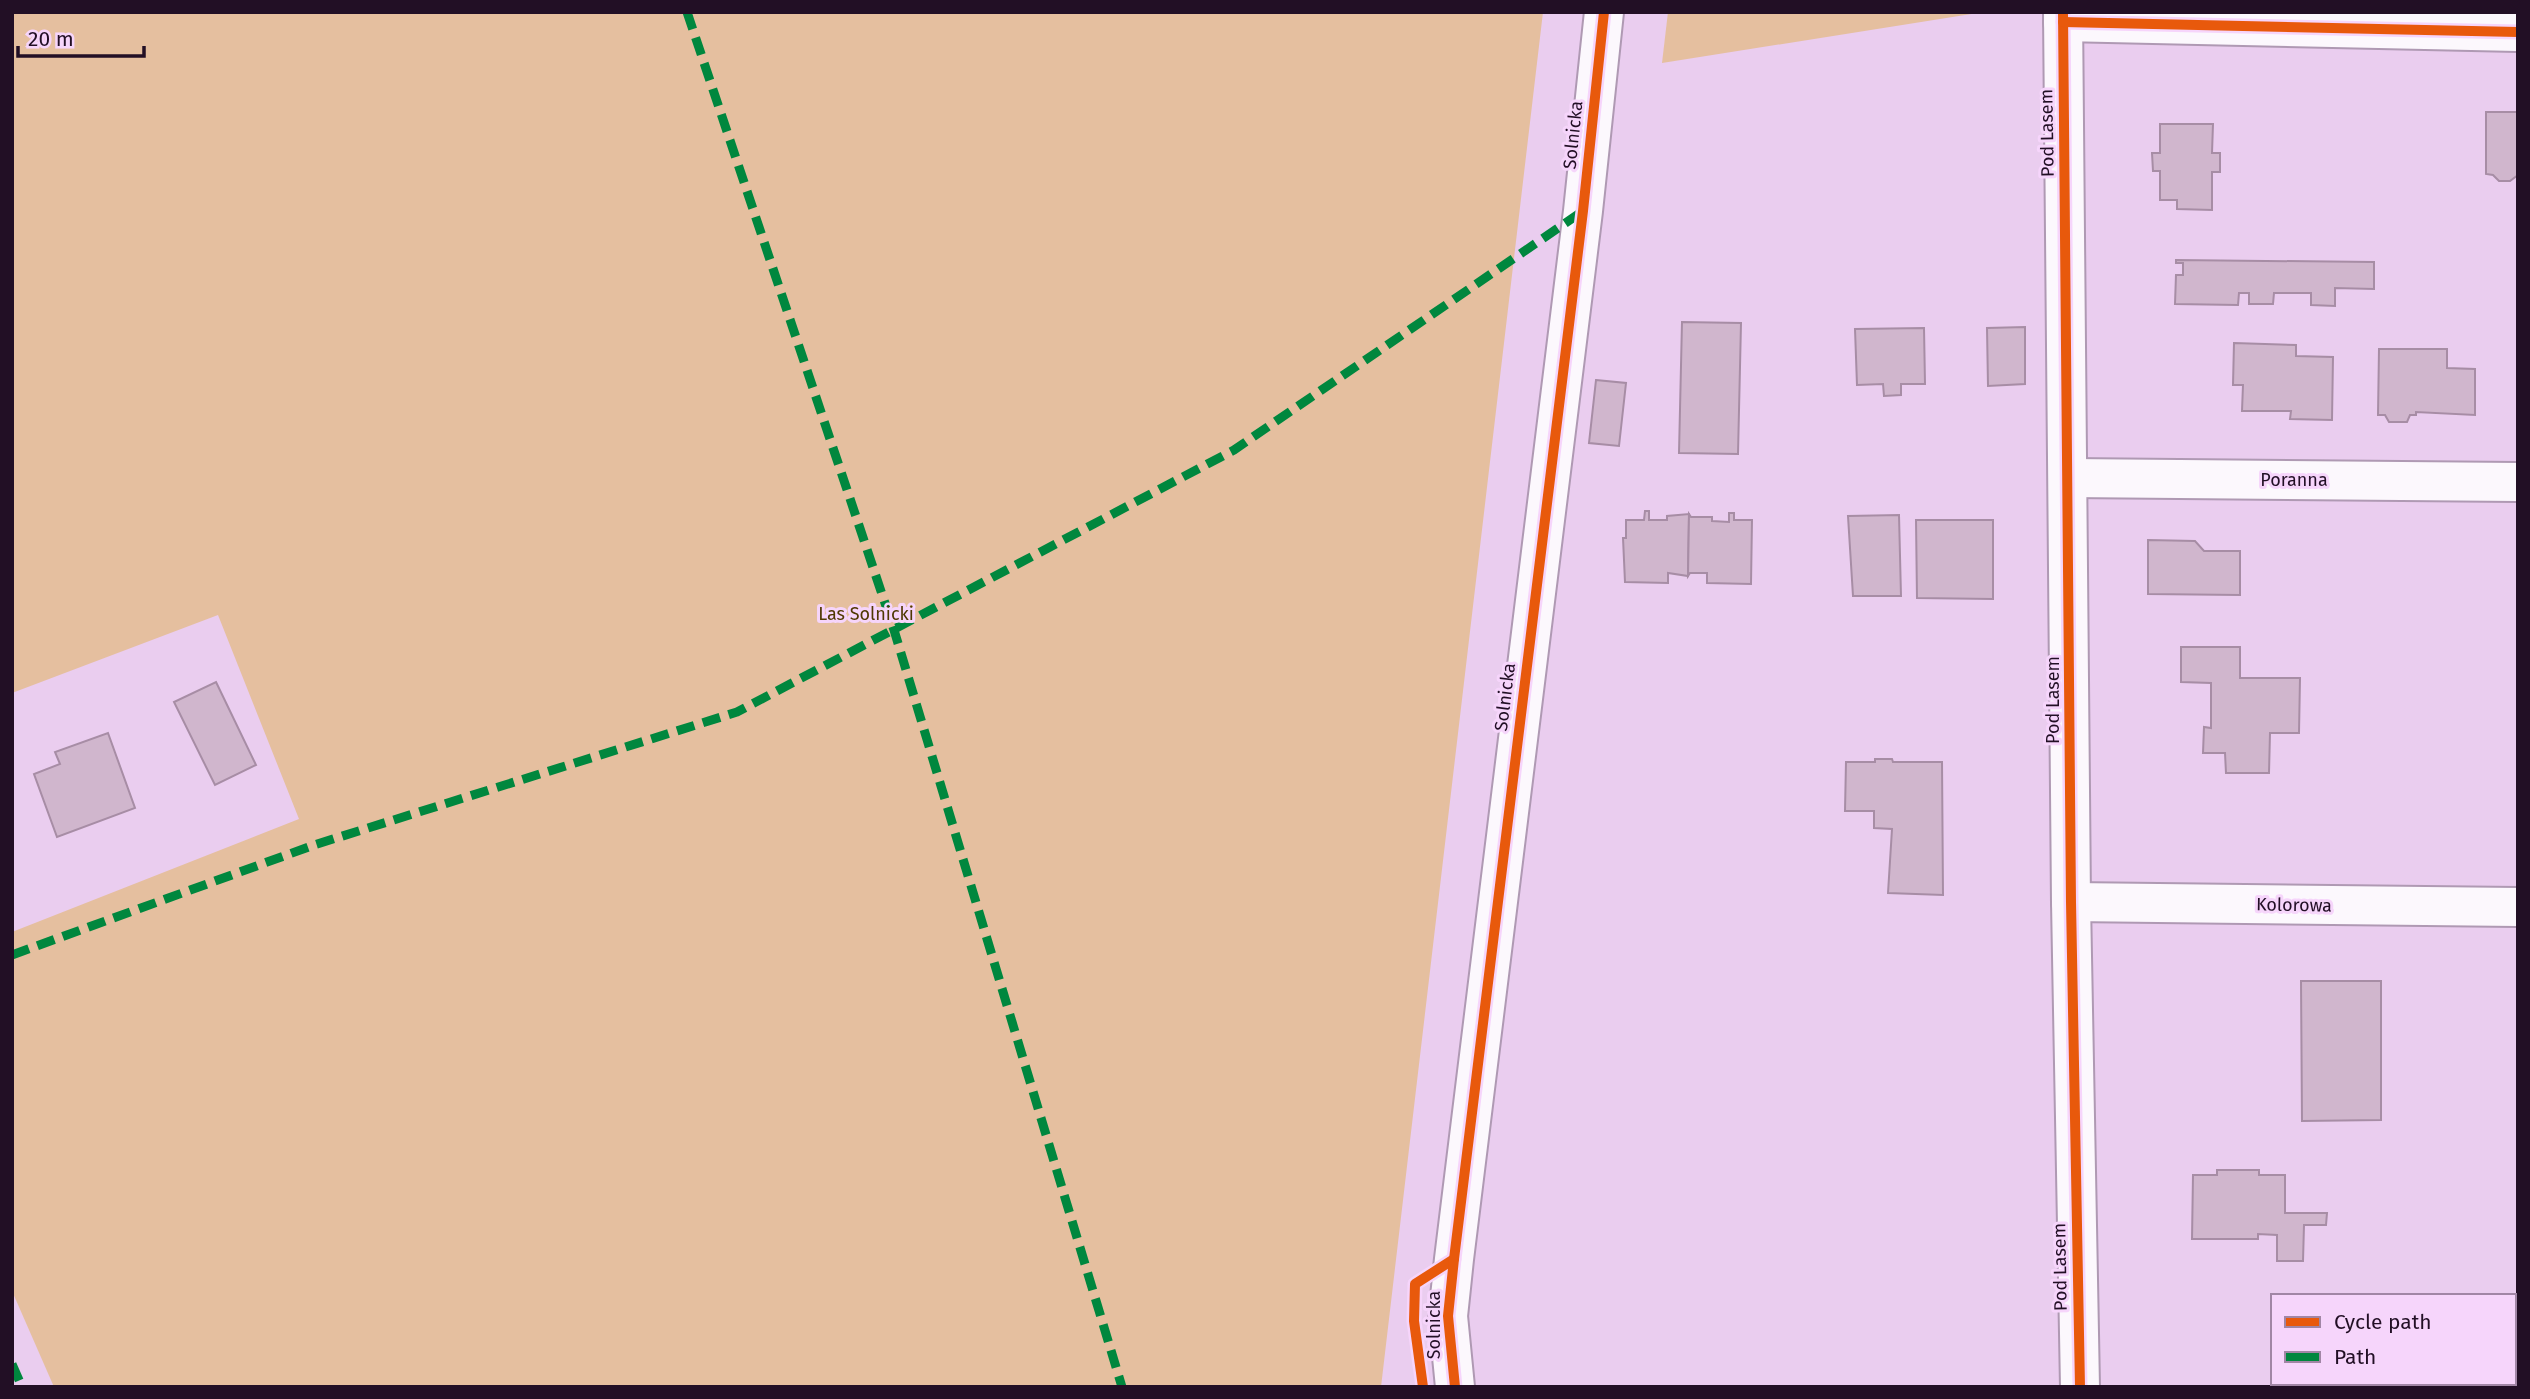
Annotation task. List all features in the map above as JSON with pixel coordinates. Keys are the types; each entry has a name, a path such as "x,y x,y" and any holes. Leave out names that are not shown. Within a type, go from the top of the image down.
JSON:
{"street":[{"name":"Solnicka","path":"1455,1387 1448,1316 1454,1259 1583,211 1604,12"},
{"path":"2063,17 2518,32"},
{"name":"Pod Lasem","path":"2063,17 2070,478 2071,902 2080,1387"},
{"name":"Poranna","path":"2070,478 2518,481"},
{"name":"Kolorowa","path":"2071,902 2518,907"}],"green space":[{"name":"Las Solnicki","path":"12,12 1543,12 1381,1387 54,1387 12,1291 12,932 299,819 218,615 12,693"},
{"path":"1668,12 1984,12 1662,63"}],"building":[{"path":"2486,112 2518,112 2518,175 2510,181 2499,181 2493,175 2486,174"},
{"path":"2160,124 2213,124 2212,153 2220,153 2220,172 2212,172 2212,210 2177,209 2177,200 2160,200 2160,171 2153,171 2152,153 2160,153"},
{"path":"2176,260 2374,262 2374,289 2335,288 2335,306 2311,305 2311,293 2274,293 2273,304 2249,304 2249,293 2239,293 2238,305 2175,304 2176,275 2183,275 2183,263 2176,263"},
{"path":"1682,322 1741,323 1738,454 1679,453"},
{"path":"2025,327 2025,384 1988,386 1987,328"},
{"path":"1924,328 1925,384 1901,384 1901,395 1884,396 1883,384 1857,385 1855,329"},
{"path":"2234,343 2296,345 2296,356 2333,357 2332,420 2290,419 2291,411 2242,411 2243,385 2233,385"},
{"path":"2379,349 2447,349 2447,368 2475,369 2475,415 2416,412 2416,415 2410,415 2407,422 2389,422 2385,415 2378,415"},
{"path":"1596,380 1626,383 1619,446 1589,443"},
{"path":"1645,511 1649,511 1649,520 1667,520 1667,516 1689,514 1688,576 1668,573 1668,583 1625,582 1623,538 1626,538 1626,520 1644,520"},
{"path":"1729,513 1734,513 1734,520 1752,520 1751,584 1707,583 1707,573 1690,573 1688,576 1689,514 1691,517 1712,517 1712,521 1729,522"},
{"path":"1899,515 1901,596 1853,596 1848,516"},
{"path":"1916,520 1993,520 1993,599 1917,598"},
{"path":"2148,540 2195,541 2204,551 2240,551 2240,595 2148,594"},
{"path":"2181,647 2240,647 2240,678 2300,678 2299,733 2270,733 2269,773 2226,773 2225,753 2203,753 2204,727 2211,728 2211,683 2181,682"},
{"path":"216,682 256,765 215,785 174,702"},
{"path":"108,733 135,808 57,837 34,774 60,764 55,752"},
{"path":"1875,759 1892,759 1893,762 1942,762 1943,895 1888,893 1892,829 1874,828 1874,811 1845,811 1846,762 1875,762"},
{"path":"2301,981 2381,981 2381,1120 2302,1121"},
{"path":"2217,1170 2259,1170 2259,1175 2285,1175 2285,1213 2327,1213 2326,1225 2304,1225 2303,1261 2277,1261 2277,1235 2258,1234 2258,1239 2192,1239 2193,1175 2217,1175"}],"marked path":[{"path":"687,12 894,630 1122,1387"},
{"path":"12,955 314,845 737,712 1234,450 1583,211"},
{"path":"12,1364 22,1387"}],"cycle path":[{"path":"1455,1387 1448,1316 1454,1259 1583,211 1604,12"},
{"path":"2063,12 2071,902 2080,1387"},
{"path":"2063,22 2518,32"},
{"path":"1423,1387 1414,1321 1415,1284 1454,1259"}]}
